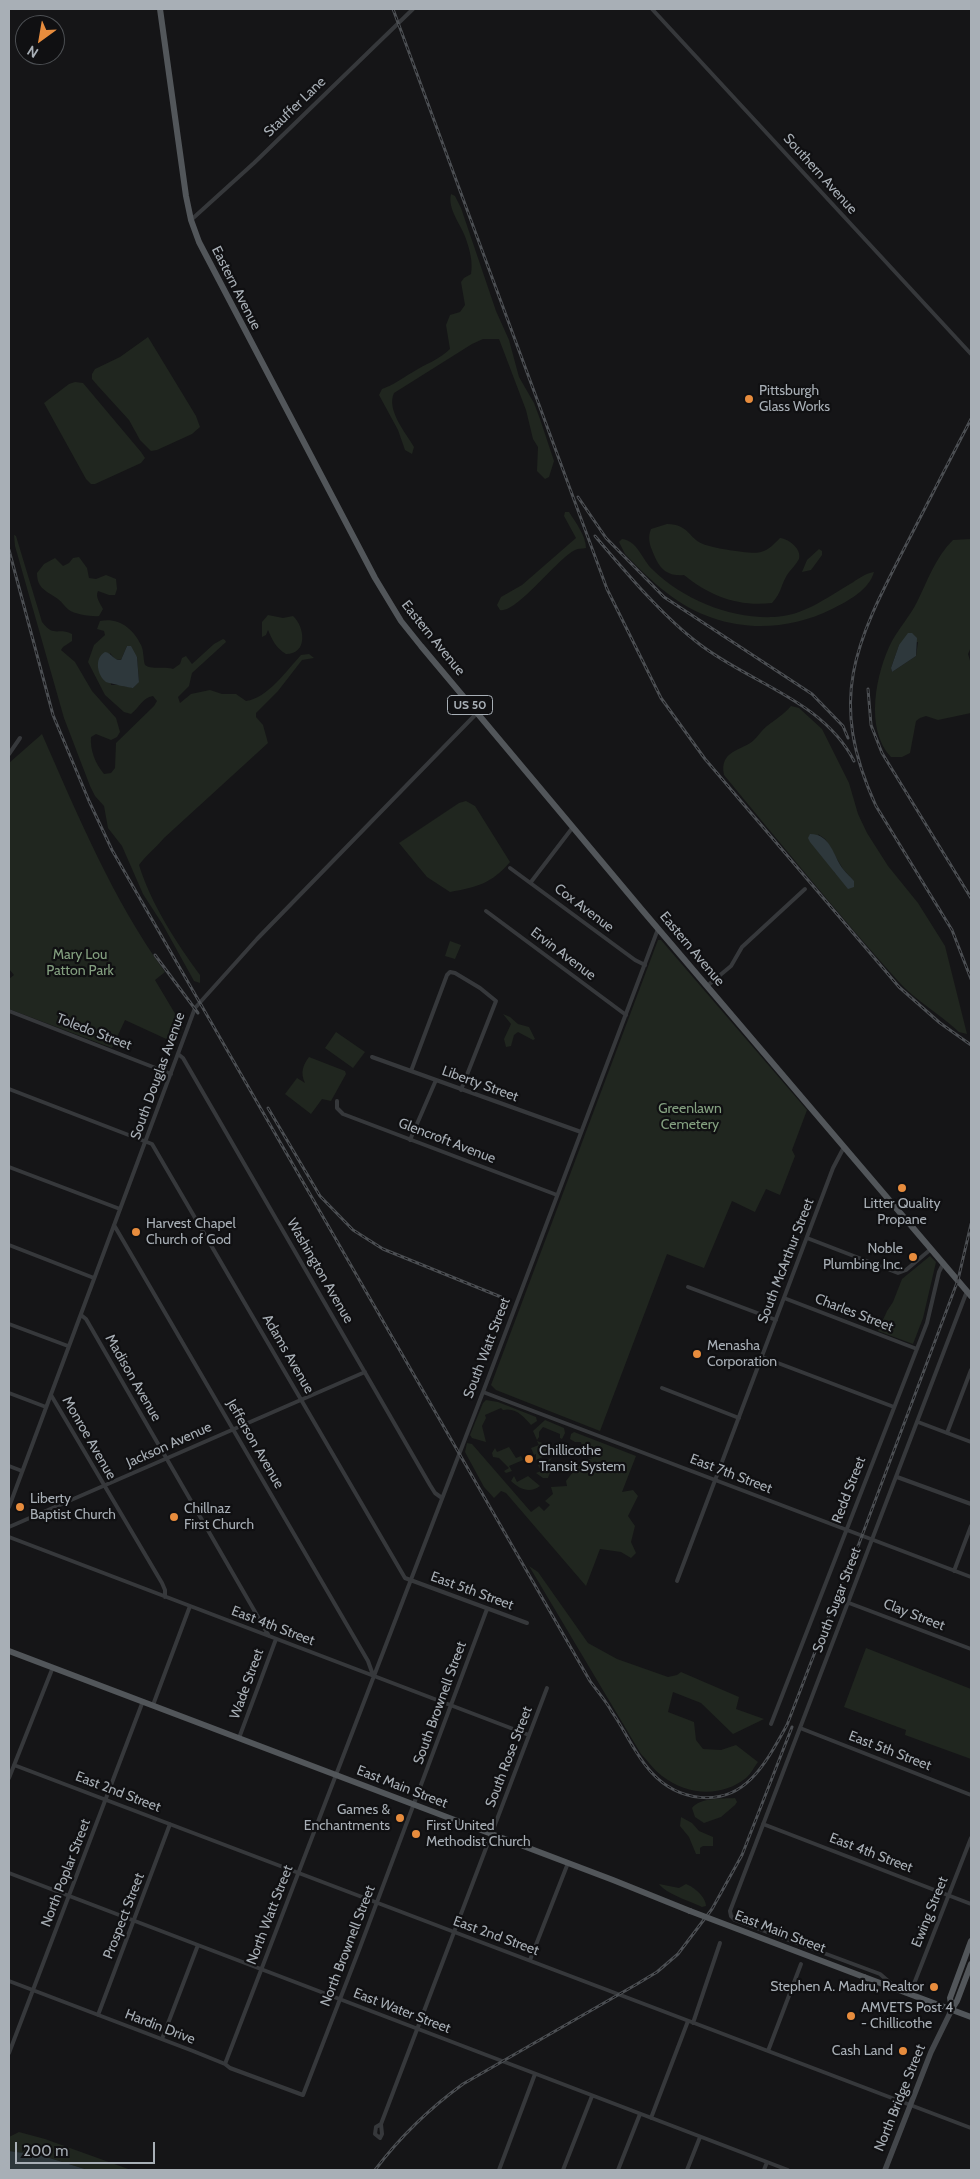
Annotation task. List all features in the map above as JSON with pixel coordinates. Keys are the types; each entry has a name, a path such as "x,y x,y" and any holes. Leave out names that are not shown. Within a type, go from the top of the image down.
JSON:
{"main road":[{"name":"Eastern Avenue","path":"160,9 191,220 199,242 384,596 401,621 477,713 969,1294"},
{"name":"East Main Street","path":"9,1651 153,1704 568,1863 690,1912 971,2017"},
{"path":"952,2009 950,1998 971,1941"},
{"path":"952,2009 971,1964"},
{"name":"North Bridge Street","path":"885,2170 931,2052 952,2009"}],"street":[{"name":"Stauffer Lane","path":"191,220 254,163 413,9"},
{"name":"Southern Avenue","path":"652,9 971,354"},
{"name":"South Douglas Avenue","path":"9,1506 195,1008 257,939 477,713"},
{"path":"9,754 20,738"},
{"path":"531,882 573,827"},
{"name":"Cox Avenue","path":"510,868 635,960 645,965"},
{"path":"708,986 731,966 742,947 805,889"},
{"name":"Ervin Avenue","path":"486,911 626,1015"},
{"name":"South Watt Street","path":"336,1775 658,928"},
{"path":"411,1071 447,975 452,972 496,1000 495,1008 461,1090"},
{"name":"Toledo Street","path":"9,1011 171,1074"},
{"name":"Washington Avenue","path":"178,1054 183,1058 430,1485 435,1493 442,1498"},
{"name":"Liberty Street","path":"372,1057 581,1132"},
{"path":"410,1140 436,1080"},
{"path":"9,1089 146,1140"},
{"name":"Glencroft Avenue","path":"337,1101 336,1108 343,1114 557,1195"},
{"name":"Adams Avenue","path":"146,1140 157,1151 405,1578 410,1580"},
{"name":"South McArthur Street","path":"677,1581 807,1238 844,1147"},
{"path":"9,1167 120,1209"},
{"name":"Jefferson Avenue","path":"114,1225 368,1661 373,1675"},
{"path":"807,1238 898,1273 906,1270 931,1250"},
{"path":"9,1245 94,1278"},
{"name":"Redd Street","path":"771,1724 917,1349 930,1314 939,1272 943,1264"},
{"path":"688,1287 776,1320"},
{"name":"South Sugar Street","path":"731,1916 730,1911 763,1824 969,1294"},
{"name":"Charles Street","path":"784,1298 917,1349"},
{"name":"Madison Avenue","path":"81,1315 86,1319 270,1636"},
{"path":"9,1324 68,1346"},
{"path":"762,1357 894,1408"},
{"path":"947,1433 971,1370"},
{"name":"Jackson Avenue","path":"9,1527 365,1372"},
{"path":"662,1388 739,1418"},
{"name":"East 7th Street","path":"483,1392 971,1577"},
{"path":"9,1393 46,1407"},
{"name":"Monroe Avenue","path":"51,1395 162,1583 165,1597"},
{"path":"918,1422 971,1442"},
{"path":"9,1466 22,1471"},
{"path":"897,1476 971,1504"},
{"path":"954,1571 971,1526"},
{"name":"East 4th Street","path":"9,1537 529,1735"},
{"name":"East 5th Street","path":"410,1580 527,1623"},
{"name":"Clay Street","path":"848,1603 971,1649"},
{"path":"153,1704 190,1606"},
{"name":"South Brownell Street","path":"414,1804 487,1609"},
{"name":"Wade Street","path":"239,1738 276,1639"},
{"path":"9,1778 52,1667"},
{"name":"South Rose Street","path":"381,2124 547,1688"},
{"name":"North Poplar Street","path":"9,2053 143,1701"},
{"name":"East 5th Street","path":"800,1728 971,1795"},
{"name":"East 2nd Street","path":"14,1765 971,2128"},
{"name":"North Watt Street","path":"225,2064 336,1775"},
{"name":"North Brownell Street","path":"302,2095 414,1804"},
{"name":"Prospect Street","path":"98,2015 170,1824"},
{"name":"East 4th Street","path":"763,1824 971,1904"},
{"name":"Ewing Street","path":"910,1994 971,1838"},
{"path":"530,1960 568,1863"},
{"name":"East Water Street","path":"9,1873 788,2170"},
{"name":"East Main Street","path":"731,1916 735,1920 880,1974 898,1990"},
{"path":"693,2023 720,1943"},
{"path":"162,2039 198,1945"},
{"path":"768,2051 801,1964"},
{"name":"Hardin Drive","path":"9,1980 302,2095"},
{"path":"651,2118 688,2021"},
{"path":"499,2170 535,2074"},
{"path":"563,2170 592,2096"},
{"path":"618,2170 640,2114"},
{"path":"687,2170 700,2137"},
{"path":"764,2170 767,2162"}],"green space":[{"path":"451,194 455,196 461,208 496,311 509,340 519,377 534,403 554,461 549,477 545,479 537,471 538,447 533,439 526,410 499,339 483,339 472,344 394,393 392,400 395,414 414,447 412,454 405,450 398,430 379,395 382,389 437,359 450,349 446,325 450,315 460,312 465,305 461,282 471,274 472,265 466,239 451,206"},
{"path":"148,337 196,416 200,427 192,434 151,451 140,440 129,420 92,379 95,369 120,357"},
{"path":"75,382 83,383 141,452 145,458 141,463 95,484 91,484 86,479 44,403 69,384"},
{"path":"565,512 569,512 580,530 586,543 586,548 576,549 567,555 516,604 507,609 500,610 497,605 501,597 522,585 576,538 564,516"},
{"path":"667,524 684,529 703,544 742,552 761,552 769,548 780,538 784,539 791,542 797,548 799,559 787,575 772,603 760,604 736,601 704,589 684,575 672,574 663,569 654,556 649,534 651,529"},
{"path":"14,535 16,536 42,622 50,630 72,634 72,641 61,650 75,662 92,691 116,718 120,732 117,737 111,740 96,734 91,737 91,747 94,756 104,774 111,773 115,768 116,743 157,701 153,696 149,697 131,714 124,712 105,695 88,662 94,645 105,635 104,631 97,629 100,621 119,622 129,629 141,645 145,665 151,667 173,669 186,656 192,664 214,644 223,639 225,640 226,642 192,673 189,686 178,697 180,703 191,694 210,690 222,694 236,694 246,701 254,699 269,689 301,655 309,654 314,658 302,660 278,691 256,713 256,717 263,725 268,743 164,838 139,865 157,908 200,975 200,983 194,981 163,925 143,894 122,846 108,828 104,806 95,796 90,786 64,718 15,546","holes":["127,646 137,657 139,681 133,688 123,685 111,685 110,653 115,659 121,660"]},
{"path":"622,539 632,543 653,570 679,590 709,606 741,615 774,617 795,613 814,605 864,575 874,572 863,590 851,599 811,618 769,626 747,625 726,622 705,615 686,606 667,593 625,554 619,542"},
{"path":"971,539 971,647 968,654 971,664 971,713 938,720 926,716 920,718 916,721 910,753 902,757 891,757 883,745 875,716 875,700 881,668 892,641 914,607 937,561 953,540","holes":["918,642 916,656 892,672 891,668 899,645"]},
{"path":"819,549 822,551 822,555 811,570 802,572 807,560"},
{"path":"79,557 87,568 89,578 96,579 106,575 116,579 117,589 115,595 98,591 97,593 97,598 103,609 99,616 84,615 71,611 43,589 37,578 37,573 44,564 55,558 63,566 73,558"},
{"path":"268,615 283,618 293,616 302,633 301,645 298,650 286,654 273,641 268,630 266,635 262,637 262,622"},
{"path":"791,706 799,708 822,729 849,783 858,814 867,833 888,866 918,903 945,946 967,1034 959,1032 912,995 898,981 724,775 723,767 728,756 749,744","holes":["818,834 825,839 843,869 854,881 835,873"]},
{"name":"Mary Lou Patton Park","path":"42,734 83,826 113,887 146,944 165,972 155,980 183,1027 175,1043 125,1020 112,1048 9,1009 9,979 14,975 9,969 9,763"},
{"path":"466,801 475,806 510,862 490,880 450,892 427,877 399,843 459,803"},
{"name":"Greenlawn Cemetery","path":"658,940 661,940 807,1110 792,1150 795,1156 780,1195 766,1189 755,1212 732,1201 704,1268 667,1254 600,1431 496,1390 491,1385"},
{"path":"450,941 461,945 455,959 445,956"},
{"path":"503,1014 518,1024 529,1027 535,1039 533,1040 518,1032 514,1035 511,1046 506,1047 504,1039 511,1024"},
{"path":"336,1032 365,1052 353,1068 325,1048"},
{"path":"309,1057 345,1071 346,1074 331,1101 322,1099 311,1114 285,1094 297,1078 305,1083 303,1069"},
{"path":"930,1256 936,1262 923,1318 913,1344 878,1331 902,1279"},
{"path":"486,1400 498,1402 536,1417 537,1421 531,1425 516,1411 503,1410 501,1408 485,1415 486,1418 482,1426 486,1442 472,1438 470,1435"},
{"path":"545,1420 564,1428 565,1433 562,1439 560,1434 543,1427 539,1432 537,1440 533,1431"},
{"path":"574,1432 636,1456 622,1492 633,1490 638,1496 628,1516 635,1526 631,1542 636,1553 631,1558 621,1552 600,1549 586,1586 506,1493 501,1491 494,1498 484,1487 465,1452 467,1443 472,1444 531,1512 539,1506 544,1511 550,1505 545,1501 553,1494 551,1487 567,1486 566,1481 576,1464 583,1464 587,1459 592,1459 587,1454 588,1450 582,1446 581,1442 575,1442 570,1439 571,1434"},
{"path":"537,1441 555,1448 558,1444 560,1445 558,1450 536,1460 536,1454 534,1455 531,1448 539,1445"},
{"path":"509,1447 516,1458 521,1456 523,1460 509,1466 512,1471 506,1473 504,1471 509,1468 499,1458 493,1457 492,1453 495,1448 497,1452"},
{"path":"552,1458 549,1462 553,1464 548,1478 543,1478 536,1473 541,1471 538,1465"},
{"path":"514,1476 517,1482 528,1476 540,1486 532,1490 525,1490 511,1481"},
{"path":"529,1566 538,1572 588,1643 617,1659 668,1677 681,1672 739,1697 736,1709 764,1719 733,1734 701,1703 673,1692 668,1712 694,1722 696,1740 703,1749 721,1750 736,1745 758,1762 748,1776 726,1789 704,1792 682,1787 656,1771 641,1754"},
{"path":"866,1648 971,1689 971,1759 905,1735 906,1730 844,1707"},
{"path":"735,1798 737,1802 735,1805 721,1817 704,1823 695,1817 692,1808 696,1804 712,1799"},
{"path":"681,1817 692,1823 699,1831 713,1837 713,1846 703,1846 700,1848 700,1854 696,1854 689,1837 680,1826"},
{"path":"659,1884 679,1888 686,1884 689,1885 702,1896 706,1906 702,1907 679,1897 662,1888"},
{"path":"19,2132 45,2139 131,2170 88,2170 40,2155 9,2151 9,2137"}],"shaded area":[{"path":"908,633 912,633 917,638 916,656 892,672 891,668 899,645"},
{"path":"127,646 131,646 137,657 139,682 133,688 106,682 100,675 98,667 99,658 105,652 121,660"},
{"path":"810,834 817,835 827,842 843,869 854,881 854,887 848,889 810,842 808,838"},
{"path":"9,2151 40,2155 88,2170 9,2170"}],"railway":[{"path":"393,9 607,589 661,698 705,759 899,987 940,1023 971,1045"},
{"path":"971,419 872,613 853,673 850,703 853,734 861,768 876,806 952,930 971,979"},
{"path":"578,497 606,538 664,597 812,694 843,726 848,738"},
{"path":"595,536 644,592 684,632 718,657 784,694 824,722 840,740 854,761"},
{"path":"9,550 53,715 112,850 590,1681 652,1773 674,1790 687,1795 714,1797 727,1794 739,1788 762,1767 787,1725 846,1571 859,1544"},
{"path":"868,689 871,725 882,753 971,898"},
{"path":"155,955 198,1013"},
{"path":"268,1108 320,1196 353,1230 383,1249 501,1297"},
{"path":"857,1549 958,1280 971,1224"},
{"path":"375,2170 416,2124 463,2084 657,1972 678,1954 712,1909 742,1855 792,1727"}],"place":[{"name":"Pittsburgh Glass Works","path":"749,399"},
{"name":"Litter Quality Propane","path":"902,1188"},
{"name":"Harvest Chapel Church of God","path":"136,1232"},
{"name":"Noble Plumbing Inc.","path":"913,1257"},
{"name":"Menasha Corporation","path":"697,1354"},
{"name":"Chillicothe Transit System","path":"529,1459"},
{"name":"Liberty Baptist Church","path":"20,1507"},
{"name":"Chillnaz First Church","path":"174,1517"},
{"name":"Games & Enchantments","path":"400,1818"},
{"name":"First United Methodist Church","path":"416,1834"},
{"name":"Stephen A. Madru, Realtor","path":"934,1987"},
{"name":"AMVETS Post 4 - Chillicothe","path":"851,2016"},
{"name":"Cash Land","path":"903,2051"}]}
